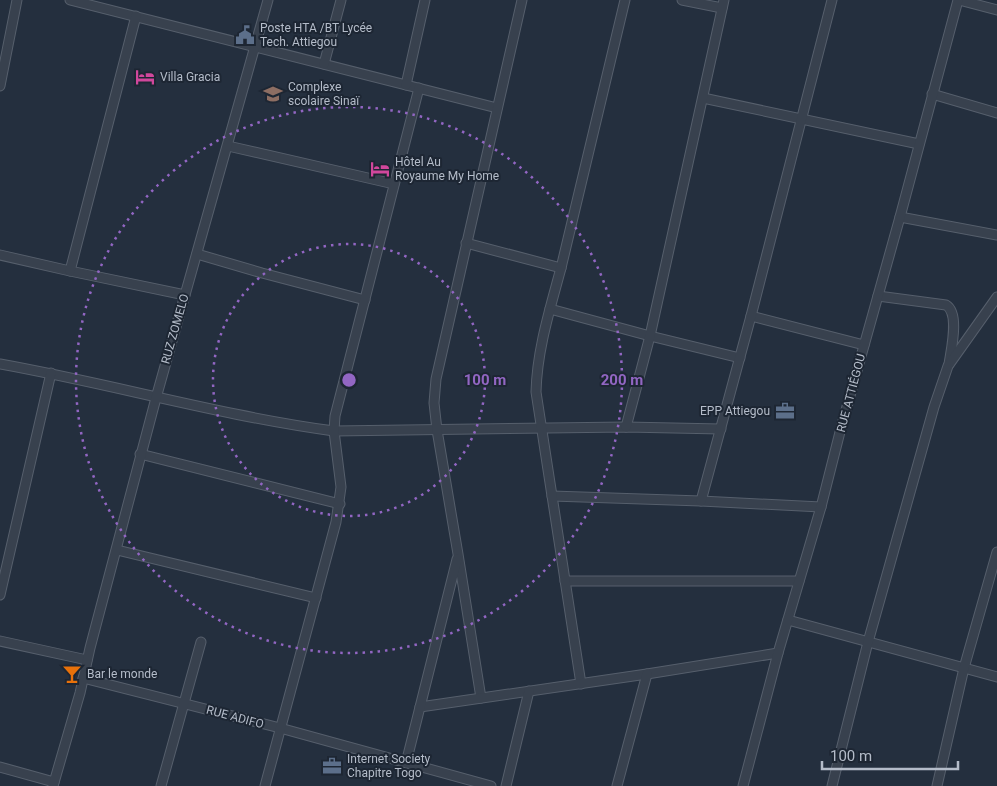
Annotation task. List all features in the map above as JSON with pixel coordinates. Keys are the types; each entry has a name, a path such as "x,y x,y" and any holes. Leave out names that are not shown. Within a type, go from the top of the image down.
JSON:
{"street":[{"path":"0,86 18,0"},
{"path":"70,0 497,108"},
{"name":"RUZ ZOMELO","path":"87,660 117,550 140,454 268,0"},
{"path":"324,64 341,0"},
{"path":"406,85 425,0"},
{"path":"481,698 434,403 436,379 522,0"},
{"path":"581,684 536,392 537,371 550,309 625,0"},
{"path":"626,427 650,336 723,4 682,0"},
{"path":"701,501 751,316 832,0"},
{"path":"958,0 997,10"},
{"name":"RUE ATTIÉGOU","path":"743,786 778,653 821,507 958,0"},
{"path":"70,271 136,16"},
{"path":"265,786 340,504 341,487 334,431 335,416 419,88"},
{"path":"932,94 997,113"},
{"path":"703,98 919,144"},
{"path":"228,146 394,184"},
{"path":"900,217 997,235"},
{"path":"466,243 561,268"},
{"path":"197,254 365,300"},
{"path":"0,255 185,295"},
{"path":"832,786 868,642 934,407 948,366 953,331 951,307 878,296"},
{"path":"948,366 997,297"},
{"path":"550,309 740,358"},
{"path":"751,316 864,345"},
{"path":"0,364 51,373 156,398 308,428 334,431 626,427 721,429"},
{"path":"0,596 51,373"},
{"path":"140,454 340,504"},
{"path":"552,496 821,507"},
{"path":"117,550 316,598"},
{"path":"937,786 964,668 997,552"},
{"path":"406,763 458,554"},
{"path":"565,581 800,581"},
{"path":"788,620 997,677"},
{"path":"0,641 87,660 54,784 0,767"},
{"path":"161,786 201,642"},
{"path":"420,707 778,653"},
{"path":"617,786 646,674"},
{"name":"RUE ADIFO","path":"83,678 280,728 491,786"},
{"path":"506,786 529,691"}],"place":[{"name":"Poste HTA /BT Lycée Tech. Attiegou","path":"245,35"},
{"name":"Villa Gracia","path":"145,77"},
{"name":"Complexe scolaire Sinaï","path":"273,94"},
{"name":"Hôtel Au Royaume My Home","path":"380,169"},
{"name":"EPP Attiegou","path":"785,411"},
{"name":"Bar le monde","path":"72,674"},
{"name":"Internet Society Chapitre Togo","path":"332,766"}]}
